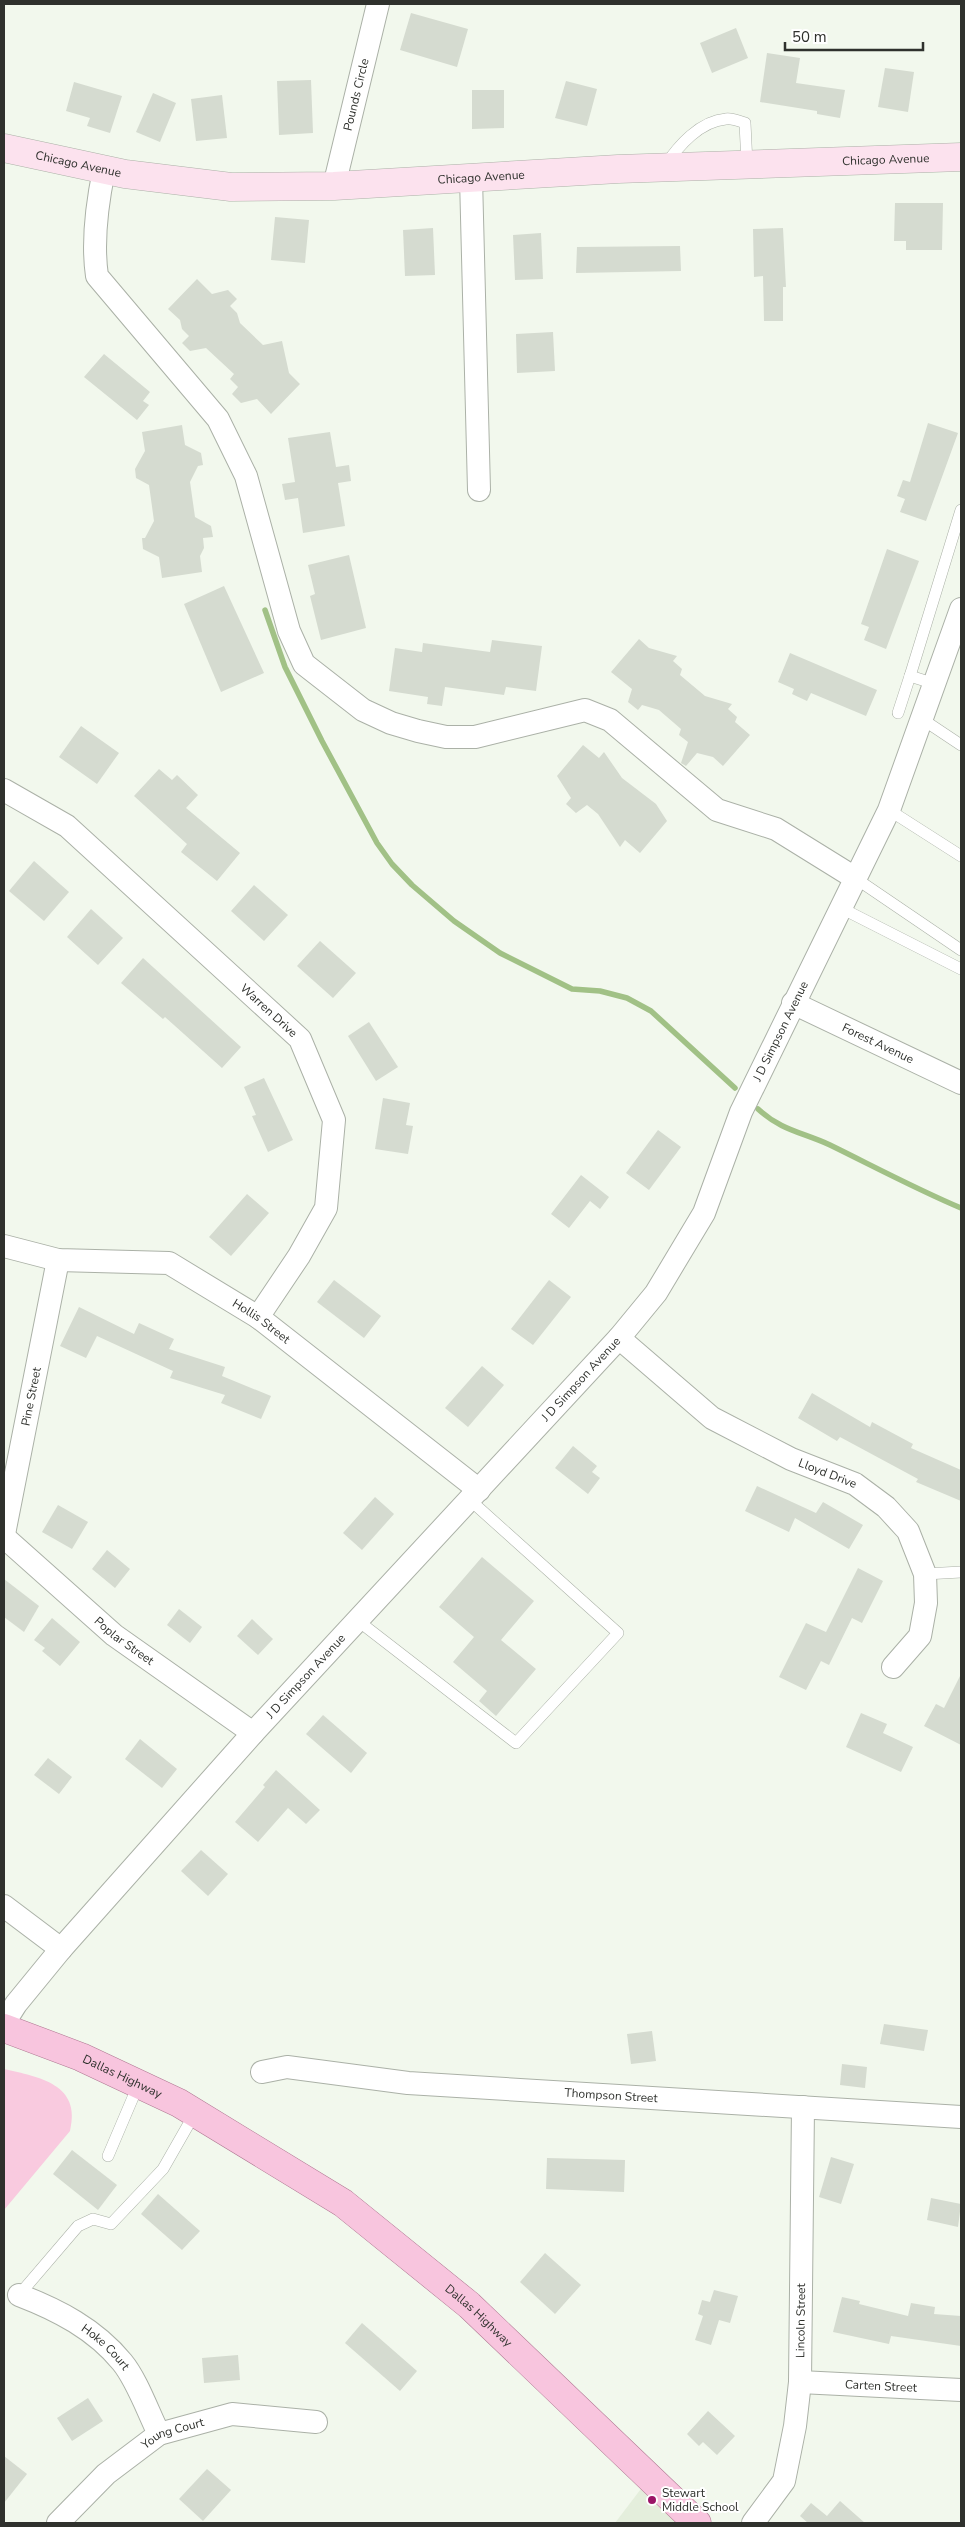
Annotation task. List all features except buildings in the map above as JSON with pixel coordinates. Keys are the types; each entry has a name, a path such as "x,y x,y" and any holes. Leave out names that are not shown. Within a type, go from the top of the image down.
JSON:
{"main road":[{"name":"Dallas Highway","path":"4,2028 82,2056 179,2103 193,2117"},
{"name":"Dallas Highway","path":"4,2048 76,2072 193,2117 234,2138 343,2203 468,2305 698,2523"}],"street":[{"name":"Pounds Circle","path":"334,186 378,4"},
{"name":"Chicago Avenue","path":"4,148 104,170 232,187 334,186 664,167 961,157"},
{"path":"104,170 99,196 96,230 94,261 96,276 218,419 233,446 246,476 289,630 304,664 363,710 391,723 446,737 475,737 585,710 610,720 717,810 776,829 855,878"},
{"path":"471,178 479,490"},
{"name":"J D Simpson Avenue","path":"4,2023 16,2004 61,1949 253,1733 619,1338 656,1293 704,1213 740,1112 889,810 959,621"},
{"name":"Warren Drive","path":"4,790 66,826 300,1039 334,1120 326,1208 299,1256 258,1317"},
{"name":"Forest Avenue","path":"793,1003 961,1083"},
{"name":"Hollis Street","path":"4,1246 58,1260 169,1263 258,1317 475,1495"},
{"name":"Pine Street","path":"4,1536 58,1260"},
{"name":"Lloyd Drive","path":"619,1338 712,1418 791,1459 854,1484 886,1507 908,1531 925,1574 926,1603 920,1636 893,1667"},
{"name":"Poplar Street","path":"4,1536 114,1635 253,1733"},
{"path":"4,1906 61,1949"},
{"name":"Thompson Street","path":"262,2072 288,2067 408,2083 961,2116"},
{"name":"Lincoln Street","path":"753,2523 784,2481 795,2426 800,2382 803,2107"},
{"name":"Hoke Court","path":"19,2295 56,2309 81,2326 122,2363 159,2434"},
{"name":"Carten Street","path":"800,2382 961,2390"},
{"name":"Young Court","path":"58,2523 106,2474 159,2434 232,2414 316,2422"}],"lane":[{"path":"664,167 675,151 693,134 705,125 727,118 745,123 747,164"},
{"path":"898,713 961,510"},
{"path":"910,676 935,684"},
{"path":"922,720 961,744"},
{"path":"889,810 961,856"},
{"path":"855,878 961,950"},
{"path":"841,908 961,970"},
{"path":"358,1620 516,1743 618,1633 475,1495"},
{"path":"925,1574 961,1572"},
{"path":"108,2156 134,2095"},
{"path":"19,2295 78,2226 93,2219 111,2224 162,2169 193,2117"}],"shaded area":[{"path":"4,2069 31,2075 55,2085 64,2093 70,2103 72,2115 70,2131 4,2210"},
{"name":"Stewart Middle School","path":"650,2477 694,2523 615,2523"}],"waterway":[{"path":"265,610 285,667 322,741 377,843 392,864 412,885 454,921 500,953 572,989 600,991 627,998 651,1011 735,1088"},
{"path":"758,1109 784,1127 830,1145 961,1208"}],"place":[{"name":"Stewart Middle School","path":"652,2500"}]}
